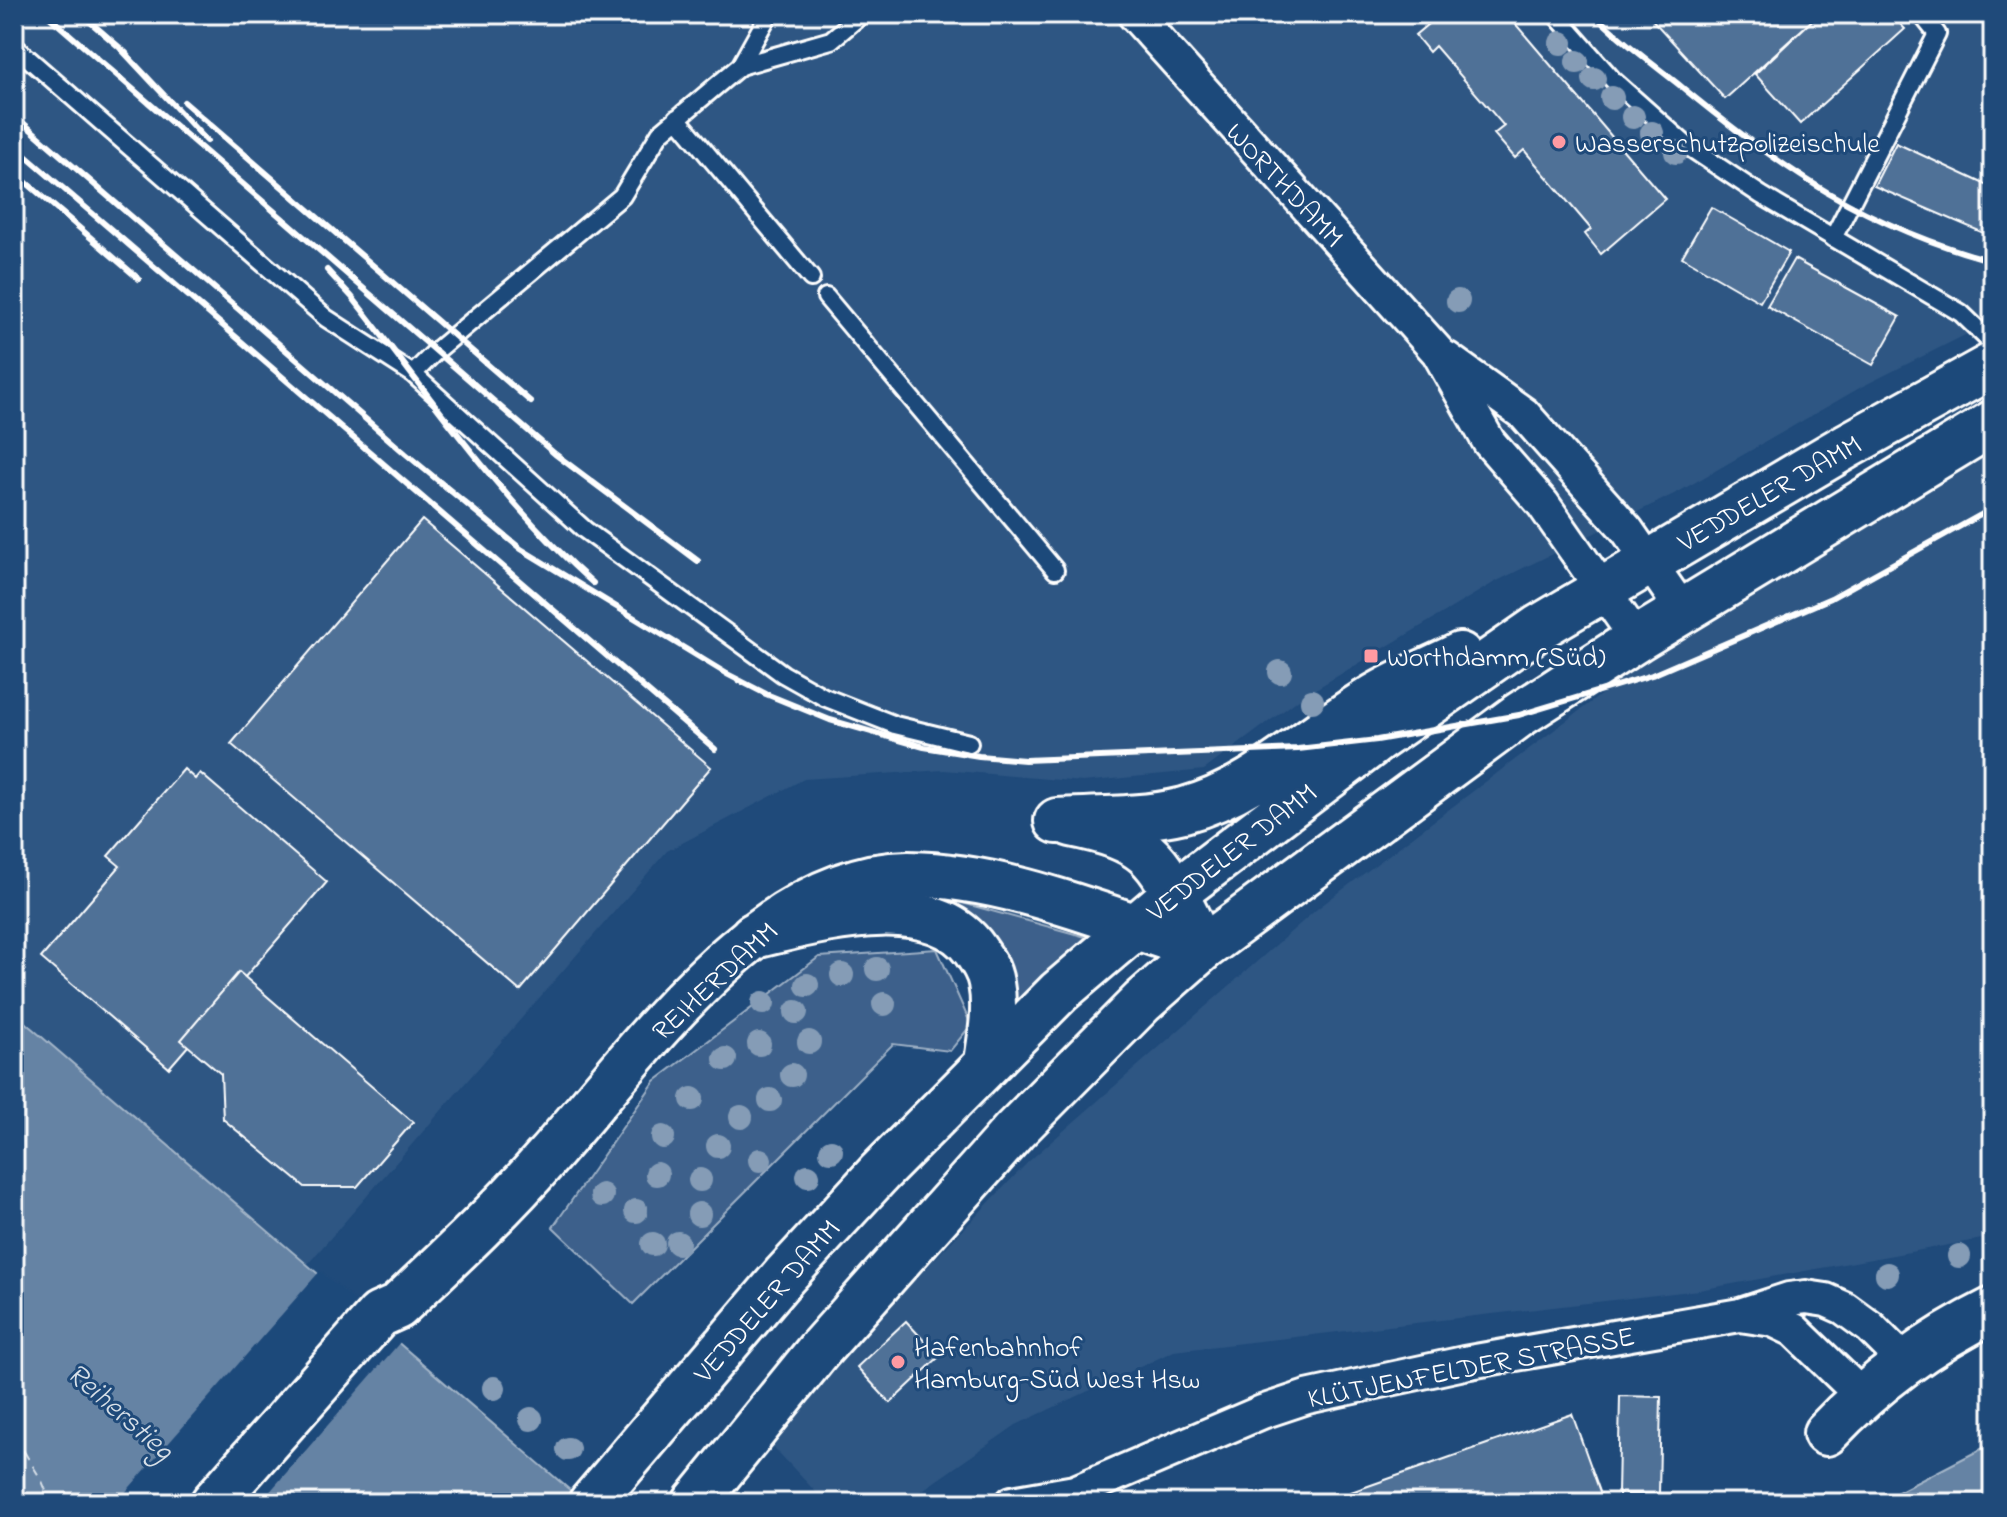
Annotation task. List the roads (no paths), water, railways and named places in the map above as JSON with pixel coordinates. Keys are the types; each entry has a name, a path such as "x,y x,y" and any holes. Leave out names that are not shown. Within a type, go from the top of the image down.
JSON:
{"main road":[{"name":"VEDDELER DAMM","path":"594,1499 785,1275 890,1160 987,1062 1096,959 1175,893 1377,740 1538,628 1845,447 1993,365"},
{"name":"VEDDELER DAMM","path":"695,1503 819,1350 1014,1131 1142,1002 1202,949 1519,715 1637,639 1993,423"},
{"path":"1202,949 1175,893 1154,860 1140,848 1109,832 1057,821 1150,817 1186,810 1214,800 1383,692 1466,653 1538,628"},
{"name":"REIHERDAMM","path":"213,1503 379,1315 397,1307 544,1161 671,1016 753,936 812,897 860,880 908,874 993,885 1202,949"},
{"path":"753,936 832,918 886,914 922,918 956,932 971,944 991,980 992,1027 987,1062"},
{"path":"1826,1433 1862,1396 1904,1361 1993,1310"}],"street":[{"name":"WORTHDAMM","path":"1134,14 1438,352 1524,414 1601,499 1651,561 1683,611"},
{"name":"WORTHDAMM","path":"1438,352 1489,442 1543,504 1637,639"},
{"name":"KLÜTJENFELDER STRASSE","path":"1012,1503 1072,1498 1262,1412 1307,1397 1451,1365 1740,1315 1789,1299 1806,1297 1826,1300 1844,1308 1870,1327 1904,1361"},
{"name":"KLÜTJENFELDER STRASSE","path":"1740,1315 1773,1320 1794,1330 1862,1396"}],"lane":[{"path":"413,374 436,351 622,196 660,133 740,66 769,14"},
{"path":"740,66 831,40 862,14"},
{"path":"1555,14 1613,80 1686,145 1761,195 1961,313 1993,344"},
{"path":"1833,238 1937,34 1921,14"},
{"path":"14,46 326,318 413,374 585,530 783,674 824,697 895,725 969,743"},
{"path":"677,118 811,278"},
{"path":"826,297 1055,570"}],"water":[{"name":"Reiherstieg","path":"14,1013 585,1503 14,1503"},
{"path":"1993,1443 1993,1503 1877,1503"}],"railway":[{"path":"46,14 555,454 698,561"},
{"path":"81,14 126,53"},
{"path":"1594,14 1720,118 1792,170 1865,213 1947,247 1993,261"},
{"path":"120,48 207,141"},
{"path":"184,102 531,402"},
{"path":"14,115 406,454 521,549 727,674 766,694 830,720 924,747 1025,760 1298,749 1377,740 1519,715 1652,675 1831,598 1986,512"},
{"path":"14,146 715,749"},
{"path":"14,172 139,279"},
{"path":"327,270 352,297 527,518 593,583"}],"place":[{"name":"Wasserschutzpolizeischule","path":"1559,142"},
{"name":"Worthdamm (Süd)","path":"1371,656"},
{"name":"Hafenbahnhof Hamburg-Süd West Hsw","path":"898,1362"}]}
